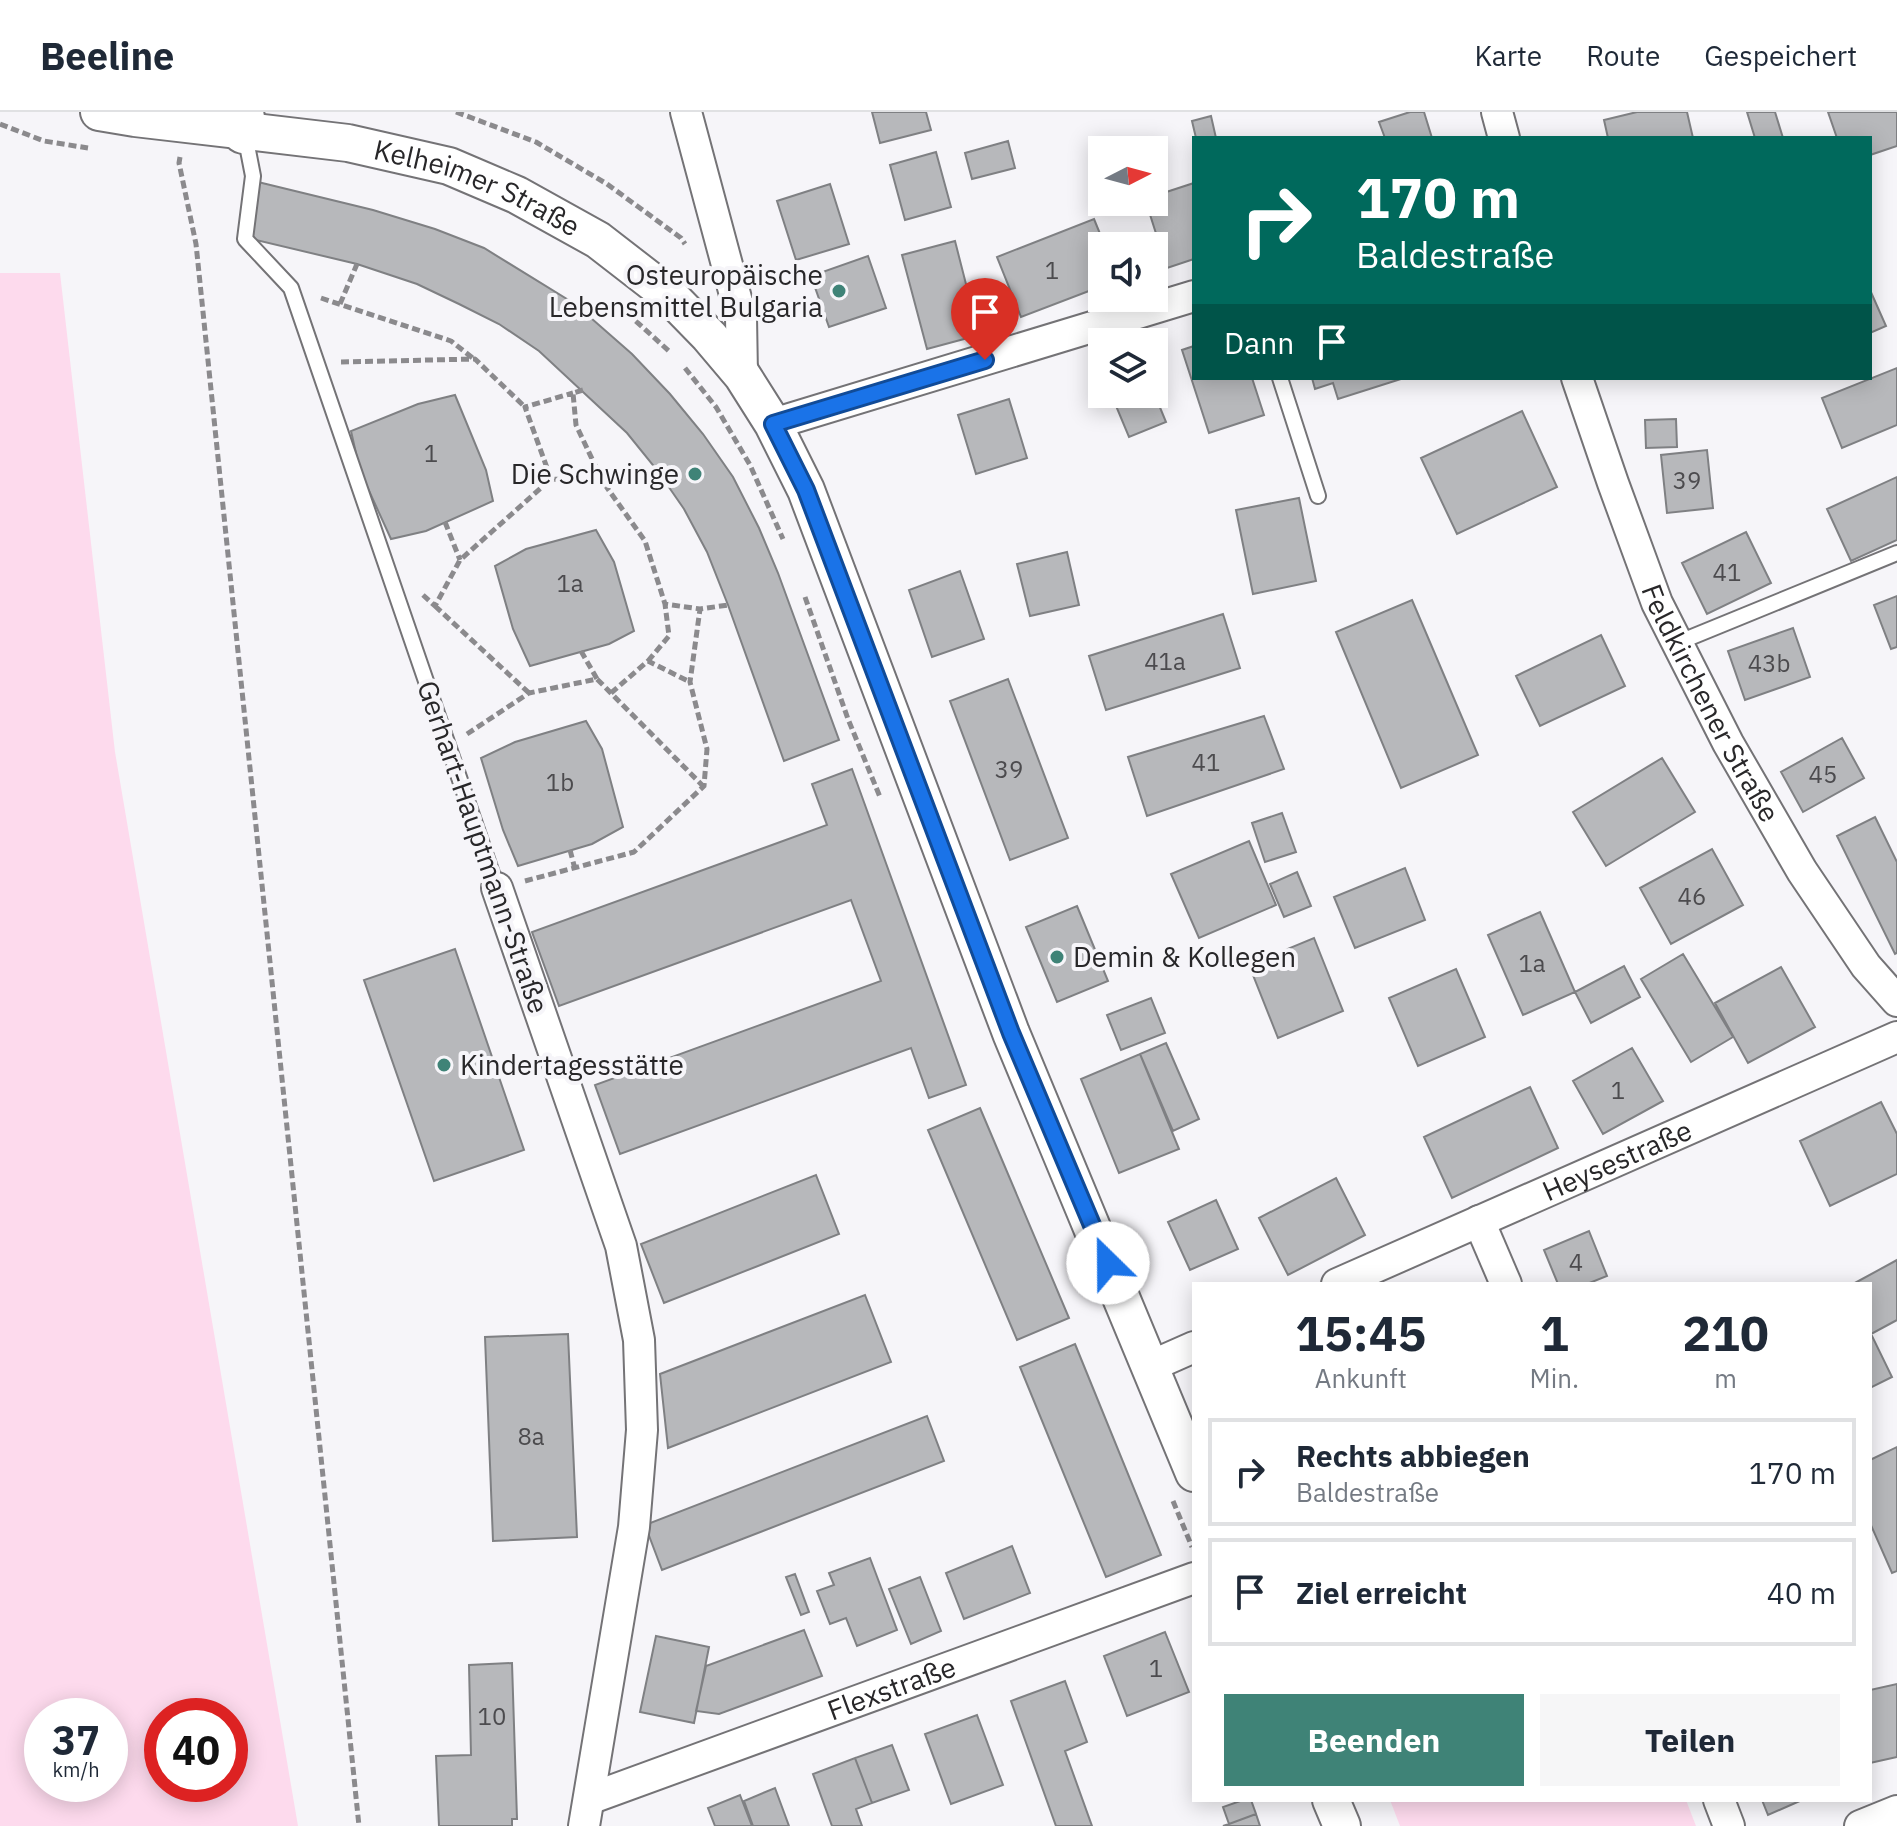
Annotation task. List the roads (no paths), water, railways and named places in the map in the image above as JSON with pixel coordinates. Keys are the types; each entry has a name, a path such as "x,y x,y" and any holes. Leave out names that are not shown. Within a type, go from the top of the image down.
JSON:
{"street":[{"name":"Kelheimer Straße","path":"99,112 243,122 449,166 517,195 598,240 669,295 742,375 773,424 806,490 1011,1033 1151,1366 1182,1483"},
{"path":"686,112 741,317 742,375"},
{"path":"1497,112 1503,136"},
{"path":"773,424 1192,297"},
{"name":"Feldkirchener Straße","path":"1578,380 1657,603 1728,743 1802,871 1866,966 1897,1001"},
{"name":"Gerhart-Hauptmann-Straße","path":"497,888 621,1246 639,1340 642,1430 634,1527 586,1812"},
{"name":"Heysestraße","path":"1342,1282 1897,1037"},
{"path":"1479,1221 1505,1282"},
{"path":"1151,1366 1192,1348"},
{"name":"Flexstraße","path":"586,1812 1192,1579"},
{"path":"1332,1802 1342,1826"},
{"path":"1720,1802 1729,1826"},
{"path":"1860,1826 1897,1811"}],"lane":[{"name":"Gerhart-Hauptmann-Straße","path":"243,122 253,176 245,239 291,288 497,888"},
{"path":"1281,380 1318,496"},
{"path":"1677,643 1897,553"}],"place":[{"name":"Osteuropäische Lebensmittel Bulgaria","path":"839,291"},
{"name":"Die Schwinge","path":"695,474"},
{"name":"Demin & Kollegen","path":"1057,957"},
{"name":"Kindertagesstätte","path":"444,1065"}]}
